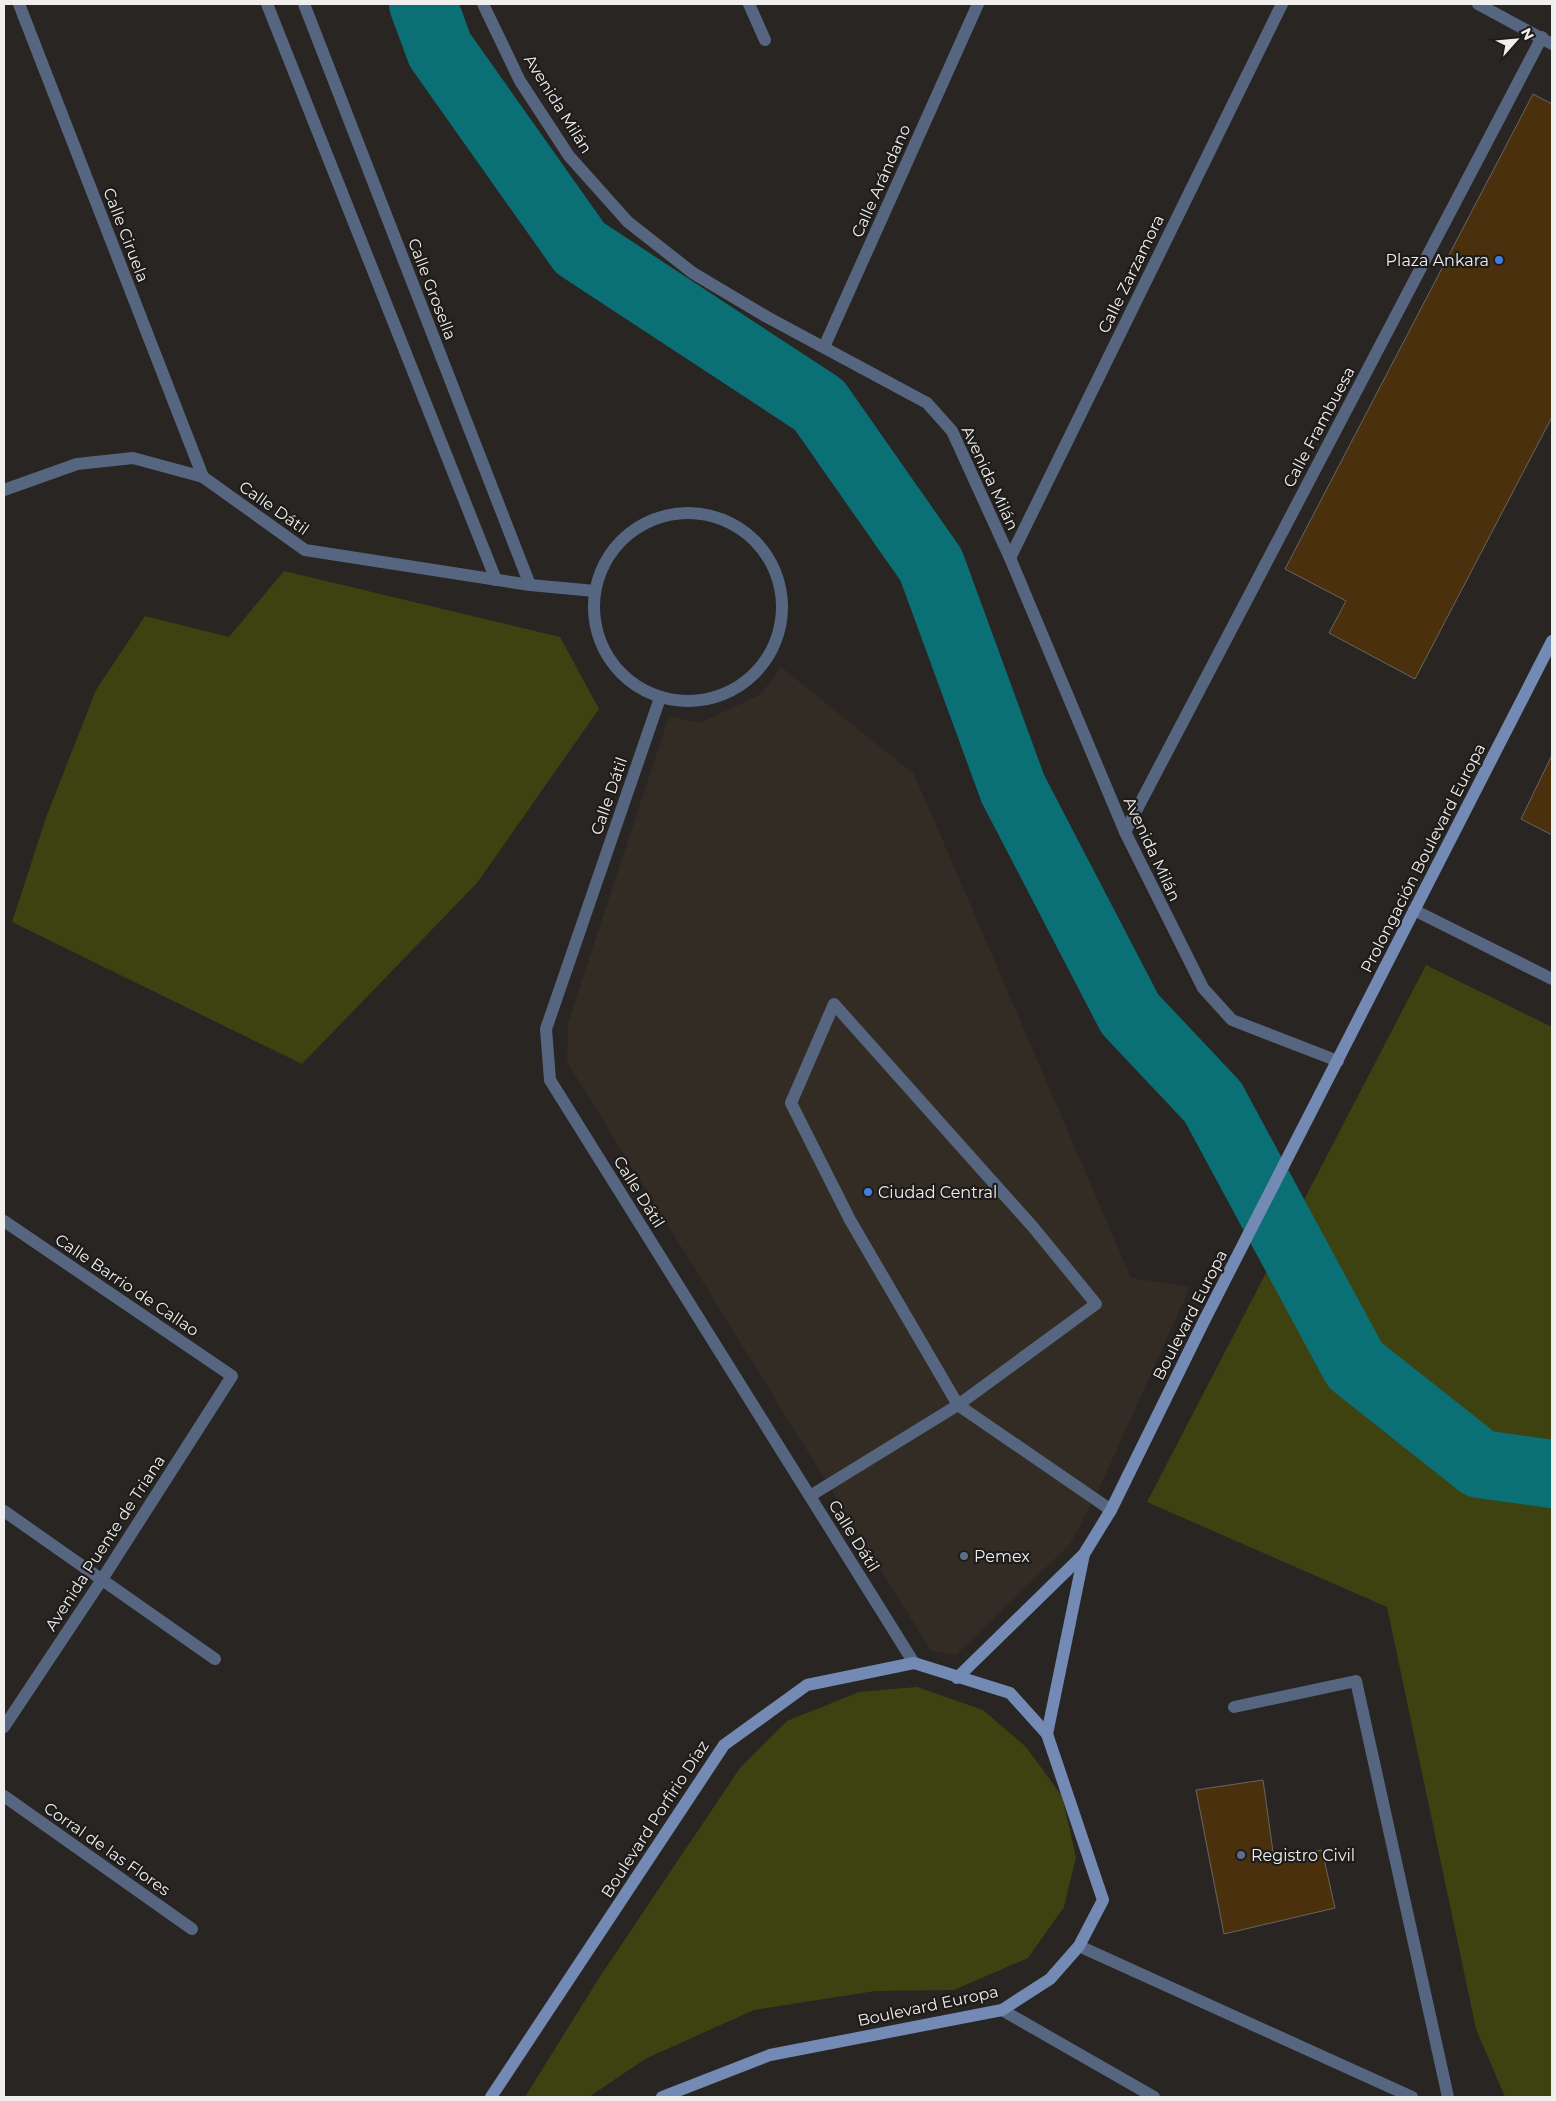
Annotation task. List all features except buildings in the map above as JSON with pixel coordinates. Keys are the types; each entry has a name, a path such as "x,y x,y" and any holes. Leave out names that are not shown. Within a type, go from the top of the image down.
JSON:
{"main road":[{"name":"Prolongación Boulevard Europa","path":"1324,1090 1552,642"},
{"name":"Boulevard Europa","path":"662,2097 770,2055 1002,2010 1050,1979 1080,1946 1103,1900 1047,1734 1010,1694 957,1678 1084,1554 1111,1510 1204,1320 1324,1090"},
{"name":"Boulevard Europa","path":"1047,1734 1084,1554"},
{"path":"914,1663 957,1678"},
{"name":"Boulevard Porfirio Díaz","path":"491,2097 724,1745 807,1685 914,1663"}],"street":[{"name":"Calle Ciruela","path":"19,4 203,477"},
{"path":"267,4 496,580"},
{"name":"Calle Grosella","path":"304,4 530,585"},
{"name":"Avenida Milán","path":"483,4 520,81 568,156 628,222 693,273 767,317 927,403 952,431 1010,558 1124,832 1203,988 1232,1020 1338,1061"},
{"path":"750,4 765,40"},
{"name":"Calle Arándano","path":"824,347 978,4"},
{"name":"Calle Arándano","path":"968,29 988,4"},
{"name":"Calle Zarzamora","path":"1010,558 1282,4"},
{"path":"1478,4 1547,41"},
{"name":"Calle Frambuesa","path":"1124,832 1547,41"},
{"name":"Calle Dátil","path":"4,490 77,464 133,458 203,477 305,550 530,585 595,591"},
{"path":"687,512 719,518 748,533 769,558 781,589 782,621 772,653 752,678 724,696 692,702 660,698 636,686 615,668 601,645 594,618 595,591 606,560 626,535 655,518 687,512"},
{"name":"Calle Dátil","path":"660,698 546,1030 550,1080 914,1663"},
{"path":"1414,910 1552,978"},
{"path":"810,1496 958,1405 1096,1304 1007,1198 834,1004 791,1103 850,1220 898,1306 958,1405 1111,1510"},
{"name":"Calle Barrio de Callao","path":"4,1221 232,1376"},
{"name":"Avenida Puente de Triana","path":"4,1727 101,1581 232,1376"},
{"path":"4,1511 101,1581 215,1659"},
{"path":"1234,1707 1356,1681 1448,2097"},
{"name":"Corral de las Flores","path":"4,1796 192,1928"},
{"path":"1080,1946 1412,2097"},
{"path":"1002,2010 1131,2092 1154,2097"}],"shaded area":[{"name":"Ciudad Central","path":"781,667 914,774 1131,1278 1190,1287 1099,1489 1070,1544 956,1655 931,1651 567,1062 568,1023 669,716 700,723 761,694"}],"green space":[{"path":"284,571 560,637 599,709 477,883 302,1064 12,922 47,815 96,690 145,616 229,637"},
{"path":"1426,965 1552,1027 1552,2097 1505,2097 1476,2029 1387,1607 1147,1502"},
{"path":"917,1687 983,1710 1026,1747 1062,1796 1076,1857 1064,1907 1028,1958 954,1990 875,1991 754,2010 645,2059 589,2097 525,2097 599,1978 740,1768 787,1721 859,1692"}],"waterway":[{"path":"423,4 440,50 580,248 819,405 931,565 1013,789 1130,1014 1213,1102 1355,1365 1480,1464 1552,1474"}],"place":[{"name":"Plaza Ankara","path":"1499,260"},
{"name":"Ciudad Central","path":"868,1192"},
{"name":"Pemex","path":"964,1556"},
{"name":"Registro Civil","path":"1241,1855"}]}
